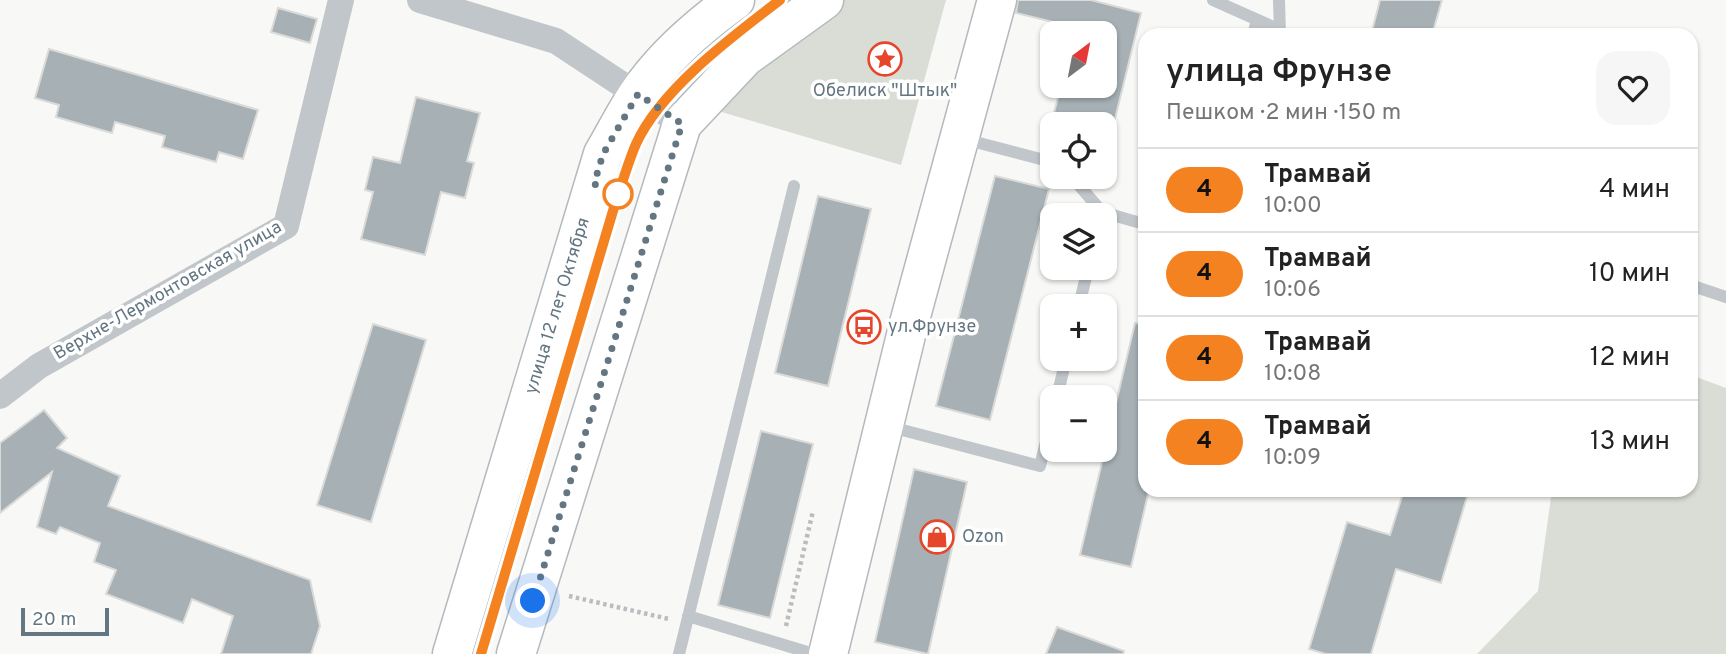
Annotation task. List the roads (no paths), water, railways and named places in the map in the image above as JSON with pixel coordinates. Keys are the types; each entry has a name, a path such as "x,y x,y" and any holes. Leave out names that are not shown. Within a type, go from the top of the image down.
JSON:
{"main road":[{"name":"улица 12 лет Октября","path":"452,654 603,154 638,94 655,72 706,21 735,0"},
{"path":"516,654 682,124 745,57 824,0"},
{"path":"828,654 884,425 997,0"}],"street":[{"name":"Верхне-Лермонтовская улица","path":"0,396 39,366 286,226 341,0"},
{"path":"420,0 556,41 682,124"}],"lane":[{"path":"1213,0 1272,28"},
{"path":"1279,0 1280,28"},
{"path":"1255,28 1257,20"},
{"path":"960,138 1040,159"},
{"path":"679,654 794,186"},
{"path":"1081,189 1092,203"},
{"path":"1117,218 1138,223"},
{"path":"1698,288 1726,297"},
{"path":"884,425 1040,466 1041,462"},
{"path":"687,620 814,654"}],"tram line":[{"path":"481,654 618,194 637,142 669,95 731,37 780,0"},
{"name":"4","path":"481,654 618,194 637,142 669,95 731,37 780,0"}],"place":[{"name":"Обелиск \"Штык\"","path":"885,59"},
{"name":"ул.Фрунзе","path":"864,327"},
{"name":"Ozon","path":"937,537"}]}
